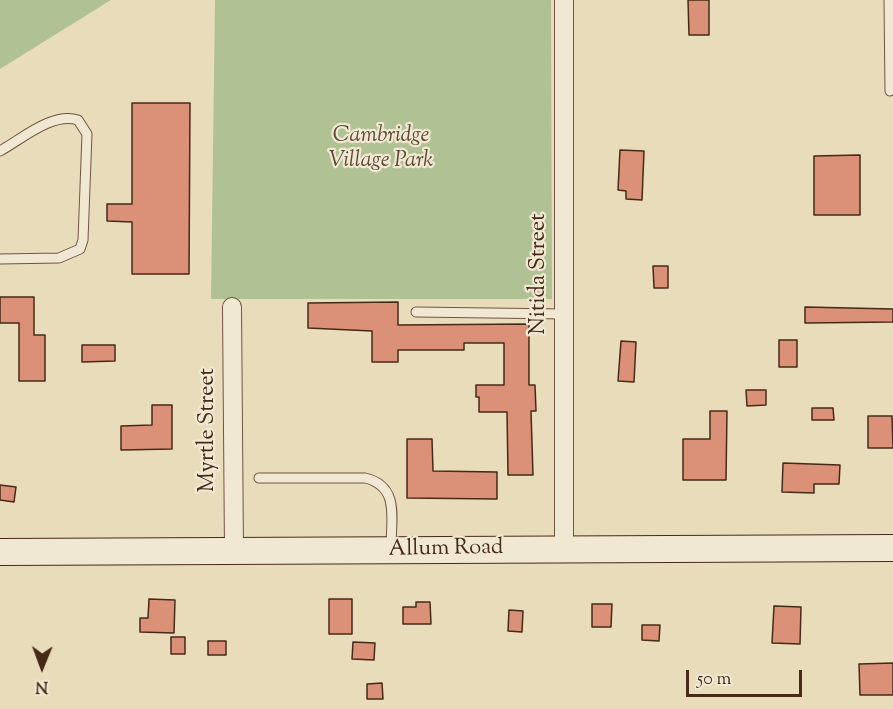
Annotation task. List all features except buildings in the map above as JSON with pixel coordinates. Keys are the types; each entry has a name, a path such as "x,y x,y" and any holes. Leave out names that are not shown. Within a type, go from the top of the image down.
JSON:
{"street":[{"name":"Nitida Street","path":"564,0 564,548"},
{"name":"Myrtle Street","path":"232,308 234,551"},
{"name":"Allum Road","path":"0,552 893,548"}],"lane":[{"path":"889,0 890,91"},
{"path":"0,151 55,120 68,117 78,120 87,134 83,240 80,249 59,258 0,260"},
{"path":"416,312 564,314"},
{"path":"259,478 365,478 378,481 390,496 391,550"}],"green space":[{"path":"0,0 111,0 0,69"},
{"name":"Cambridge Village Park","path":"215,0 551,0 552,299 211,299"}]}
